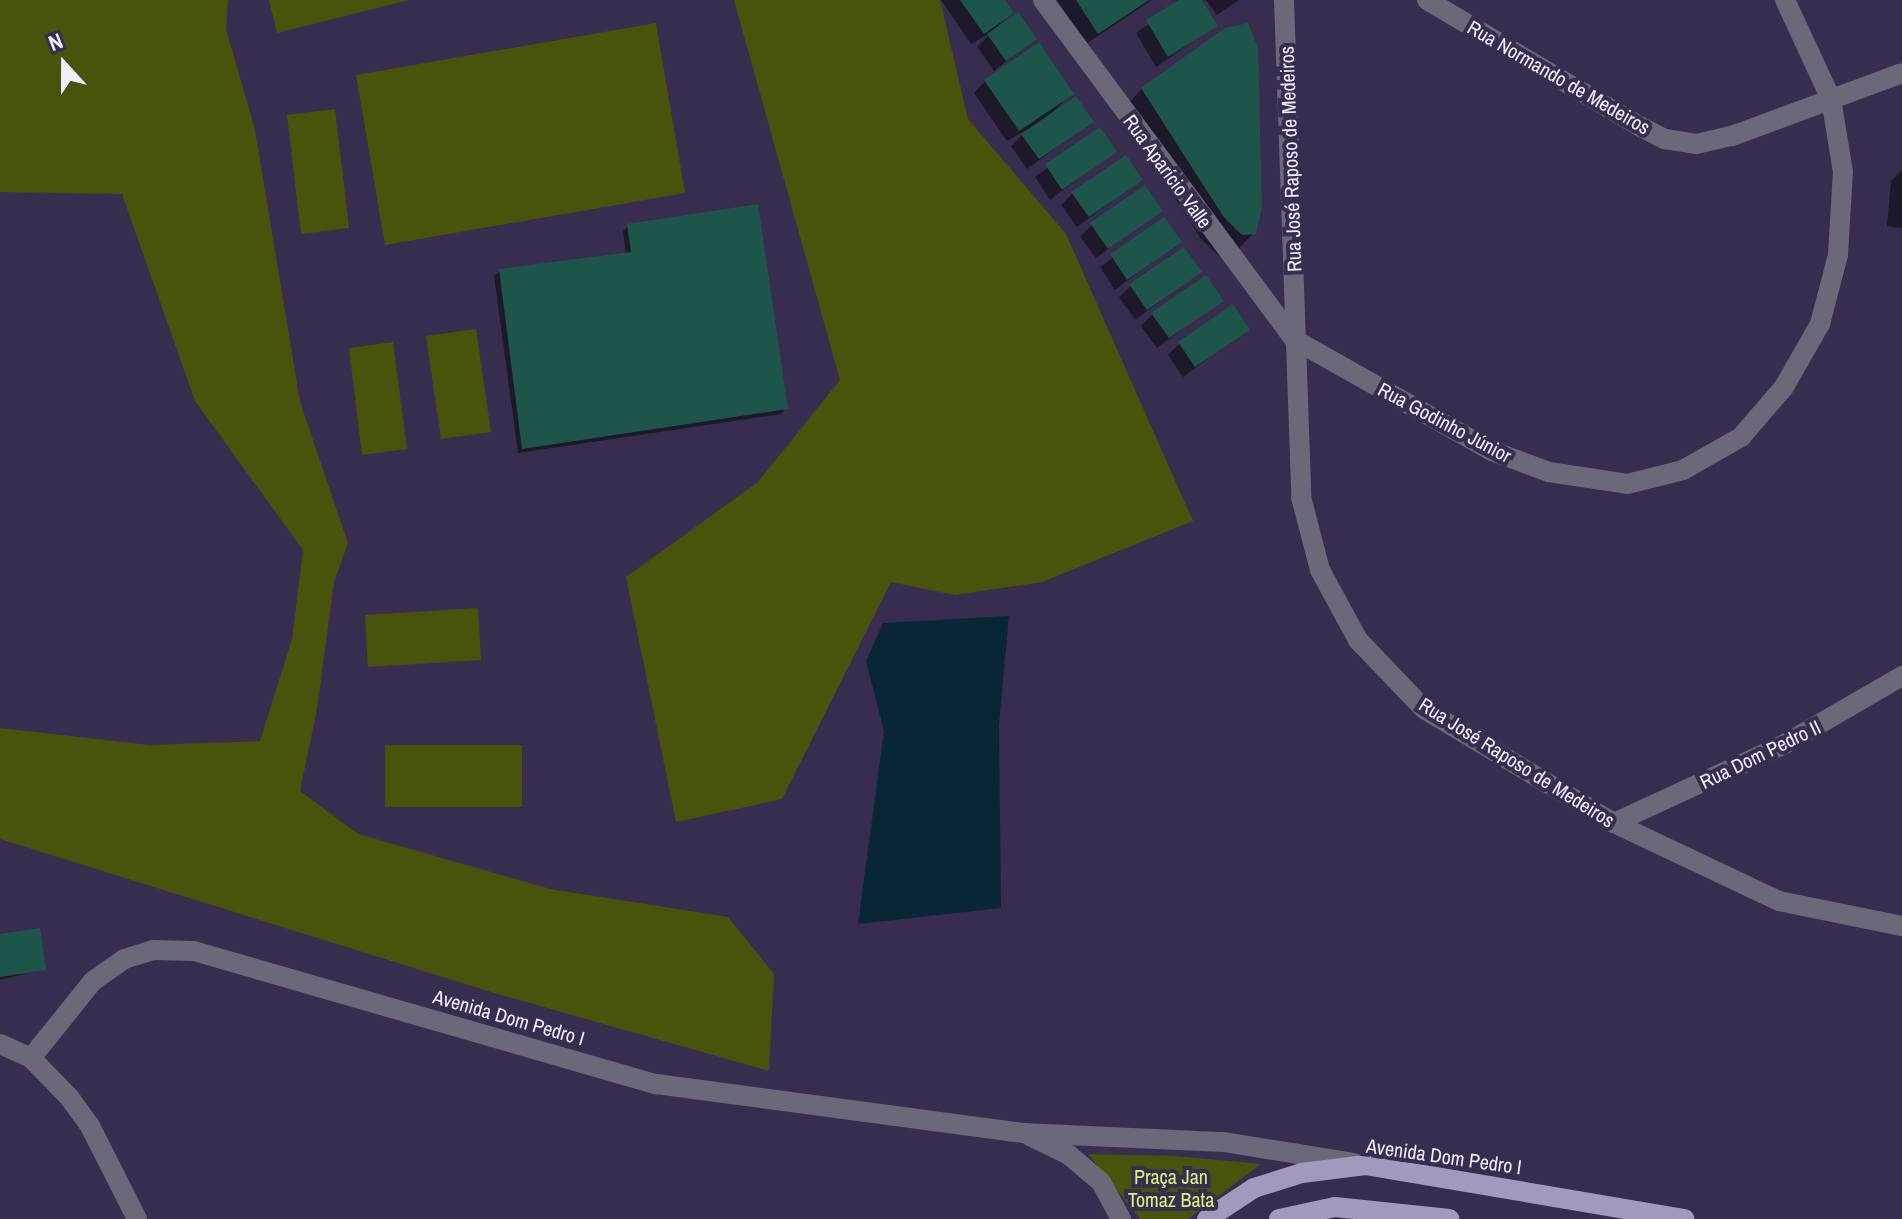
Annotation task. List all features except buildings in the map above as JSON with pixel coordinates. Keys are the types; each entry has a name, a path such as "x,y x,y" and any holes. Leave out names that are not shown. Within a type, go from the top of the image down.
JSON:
{"main road":[{"name":"Avenida Dom Pedro I","path":"1207,1219 1254,1188 1302,1173 1365,1165 1684,1219"},
{"path":"1279,1219 1335,1207 1449,1219"}],"street":[{"name":"Rua Aparício Valle","path":"1043,0 1295,340"},
{"name":"Rua José Raposo de Medeiros","path":"1284,0 1301,497 1320,570 1358,640 1424,709 1614,823 1779,901 1902,926"},
{"name":"Rua Normando de Medeiros","path":"1427,0 1665,139 1696,144 1732,136 1902,73"},
{"name":"Rua Godinho Júnior","path":"1295,340 1492,451 1549,472 1627,484 1683,470 1741,437 1784,387 1820,324 1838,255 1843,172 1831,99 1785,0"},
{"name":"Rua Dom Pedro II","path":"1614,823 1783,745 1902,676"},
{"name":"Avenida Dom Pedro I","path":"31,1058 93,981 124,959 153,950 194,951 656,1084 1023,1133"},
{"path":"0,1044 31,1058 90,1126 137,1219"},
{"path":"1023,1133 1224,1142 1365,1165"},
{"path":"1023,1133 1069,1155 1101,1182 1121,1219"}],"green space":[{"path":"0,0 228,0 226,29 255,130 300,402 348,543 334,582 317,709 300,791 358,834 550,889 728,917 774,974 769,1071 491,992 0,839 0,728 149,745 260,741 292,639 303,550 195,401 122,194 0,192"},
{"path":"269,0 409,0 277,33"},
{"path":"734,0 940,0 968,119 1066,234 1193,521 1042,582 955,595 891,582 782,799 676,822 626,577 758,482 840,380"},
{"path":"656,23 685,193 385,245 356,75"},
{"path":"335,109 349,228 301,234 287,115"},
{"path":"476,329 491,432 441,439 426,336"},
{"path":"393,342 407,449 362,455 349,348"},
{"path":"478,608 481,660 368,667 365,615"},
{"path":"385,745 522,745 522,807 385,807"},
{"name":"Praça Jan Tomaz Bata","path":"1088,1154 1176,1156 1261,1164 1188,1219 1140,1219"}],"water":[{"path":"1009,616 999,725 1001,908 858,924 884,731 866,661 883,623"}]}
